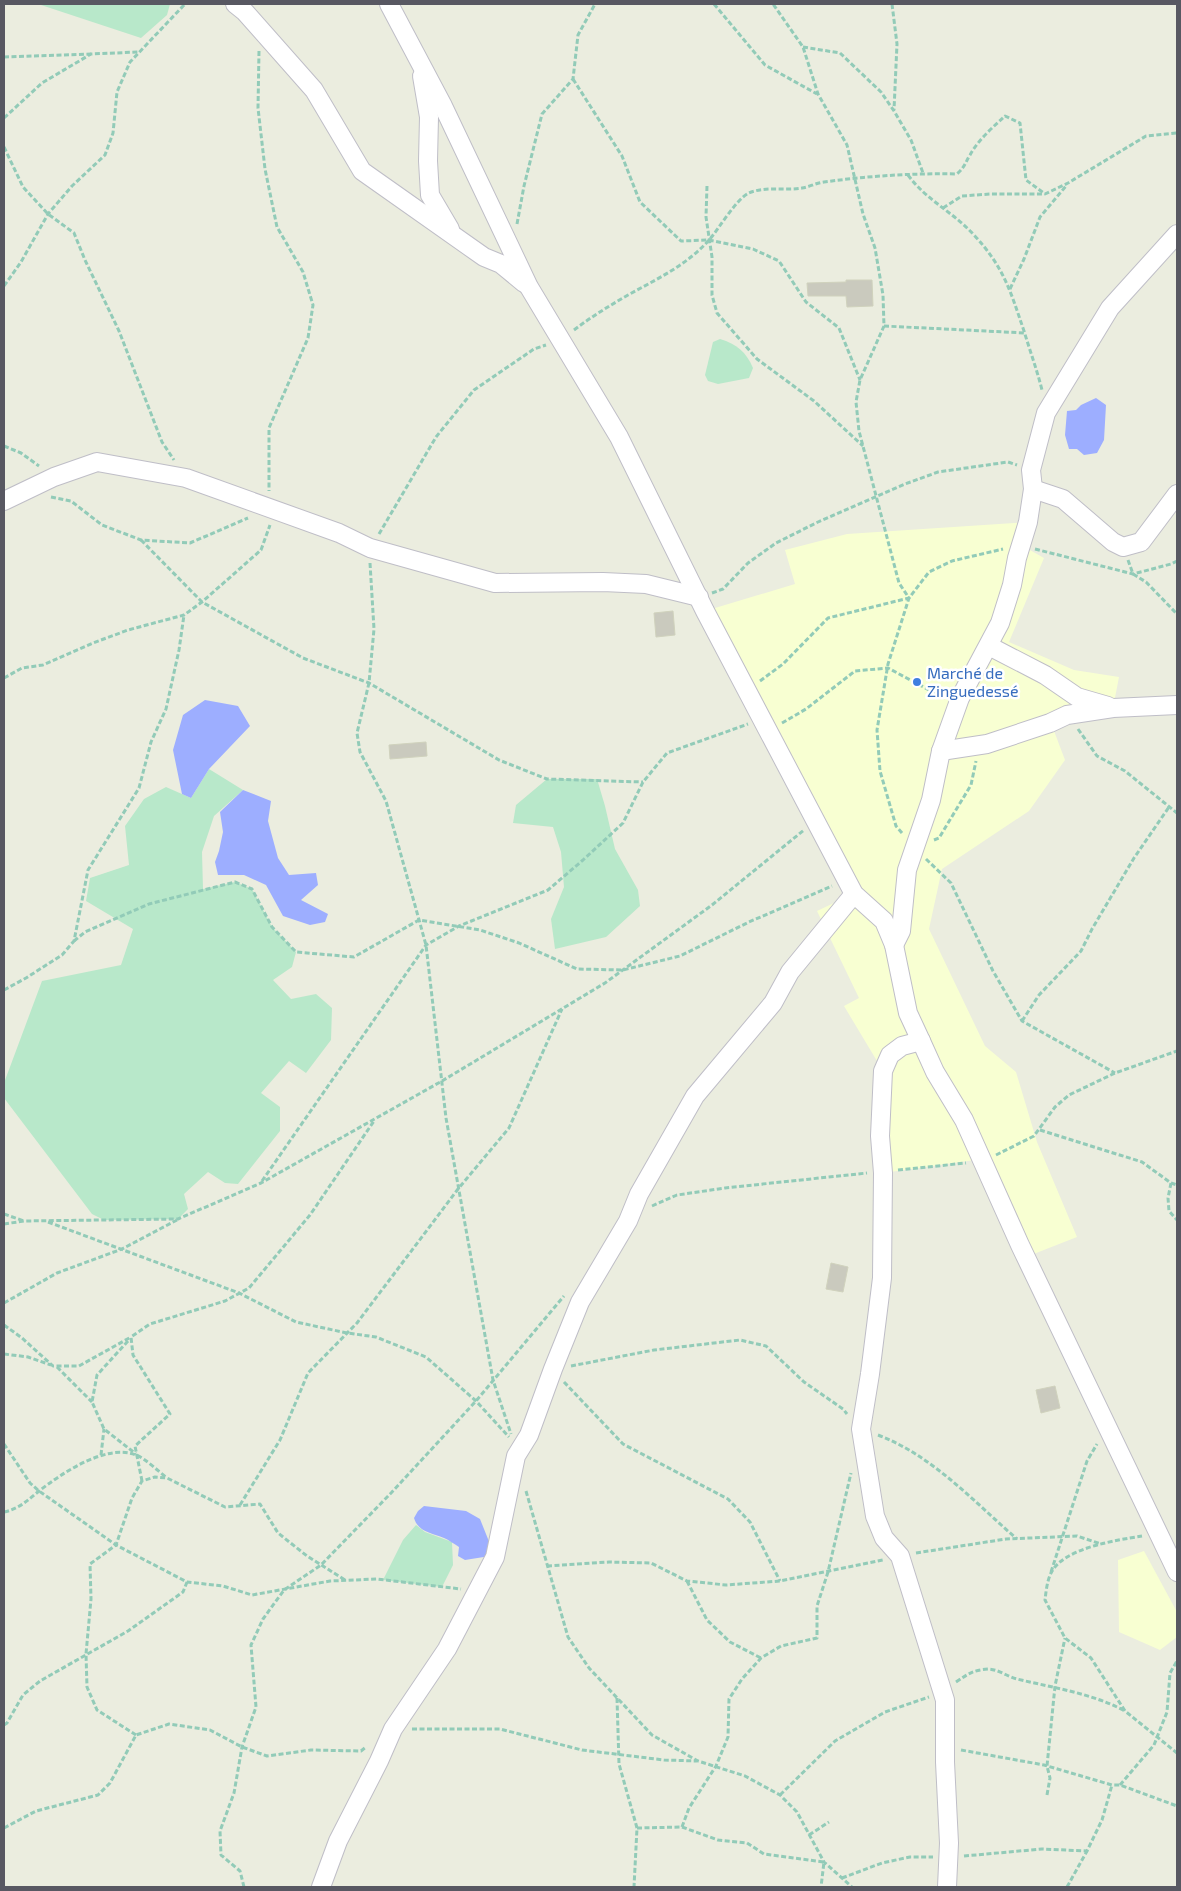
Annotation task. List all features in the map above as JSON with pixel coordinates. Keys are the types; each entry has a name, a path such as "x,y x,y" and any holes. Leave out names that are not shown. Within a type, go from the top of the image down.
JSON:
{"street":[{"path":"235,4 245,12 314,90 362,171 484,257 501,264 529,287"},
{"path":"389,4 443,106 529,287 619,437 699,597 850,886 884,921 894,944 908,1013 935,1072 968,1128 1020,1245 1177,1572"},
{"path":"419,61 429,117 428,161 430,195 452,234"},
{"path":"894,944 901,931 907,870 931,800 941,751 958,705 1000,623 1012,585 1028,522 1033,489 1031,470 1046,413 1110,308 1177,234"},
{"path":"4,501 54,477 97,462 186,478 339,533 370,548 495,583 603,582 646,584 699,597"},
{"path":"1033,489 1063,499 1113,542 1123,547 1141,542 1177,494"},
{"path":"989,646 1044,676 1077,697 1113,708"},
{"path":"941,751 979,745 1050,723 1067,715 1113,708 1177,705"},
{"path":"320,1887 338,1841 379,1761 393,1729 447,1649 495,1557 516,1456 529,1434 552,1369 580,1302 628,1221 639,1194 695,1096 773,1003 790,972 850,886"},
{"path":"921,1041 902,1046 890,1055 883,1071 880,1136 883,1173 882,1278 861,1428 875,1516 884,1538 900,1556 945,1700 949,1843 947,1887"}],"path":[{"path":"4,286 21,262 48,214 72,186 105,155 113,133 118,92 130,62 185,4"},
{"path":"512,252 524,186 542,114 573,79 578,35 595,4"},
{"path":"714,4 766,65 818,94"},
{"path":"773,4 803,47 818,94 847,145 864,214 875,248 884,295 884,326 860,380 856,402 859,431 876,498 899,583 909,598"},
{"path":"892,4 897,44 894,111"},
{"path":"4,678 22,668 43,665 92,643 128,630 184,615 202,602 261,550 270,525 268,428 308,338 313,304 303,272 277,227 265,169 258,108 259,28"},
{"path":"803,47 840,53 881,92 911,140 923,173"},
{"path":"4,57 138,52"},
{"path":"4,118 42,83 91,54"},
{"path":"573,79 622,156 640,202 681,241 709,240 753,250 779,261 806,302 839,328 860,380"},
{"path":"46,1221 239,1293 296,1322 347,1333 376,1336 426,1357 476,1400 513,1441 493,1380 458,1189 446,1118 426,945 386,801 360,752 357,733 368,683 374,628 370,579 370,548 436,437 474,390 534,349 560,340 595,314 658,280 684,262 709,240 724,219 748,194 765,190 801,188 821,182 923,173 957,174 965,166 970,154 988,132 1005,116 1020,123 1026,180 1045,194"},
{"path":"943,209 962,196 1045,194 1068,183 1146,136 1177,133"},
{"path":"4,147 23,187 48,214 74,233 119,330 162,442 186,478"},
{"path":"908,174 918,189 972,233 1000,267 1010,289 1037,370 1046,413"},
{"path":"1010,289 1040,217 1068,183"},
{"path":"707,186 706,216 712,257 712,295 717,312 757,359 814,401 863,446"},
{"path":"884,326 1024,333"},
{"path":"4,446 21,452 54,477"},
{"path":"699,597 723,590 748,563 776,543 818,522 905,484 938,472 1008,462 1031,470"},
{"path":"44,496 71,501 102,525 141,540 190,543 270,508"},
{"path":"141,540 202,602 303,658 368,683 499,760 547,779 644,782"},
{"path":"1115,1073 1022,1021 993,971 950,883 896,826 880,771 877,730 888,668 909,598 929,572 952,561 1021,545 1133,574 1146,582 1177,614"},
{"path":"1133,574 1177,561"},
{"path":"748,690 783,664 828,618 909,598"},
{"path":"74,941 88,870 139,788 150,742 166,709 179,650 184,615"},
{"path":"261,1183 426,945 459,926 548,890 623,823 644,782 667,753 724,734 765,724 806,709 855,671 888,668 958,705"},
{"path":"1067,715 1097,756 1125,770 1177,813"},
{"path":"914,847 939,838 971,785 979,745"},
{"path":"1022,1021 1039,995 1080,951 1134,858 1169,807"},
{"path":"4,1303 57,1273 122,1249 178,1219 261,1183 442,1081 623,970 712,905 816,820"},
{"path":"4,990 62,955 74,941 86,932 149,904 235,882 252,889 272,927 296,952 354,957 419,920 480,930 519,943 577,969 623,970 680,956 749,922 850,886"},
{"path":"240,1506 280,1440 308,1373 357,1323 458,1189 509,1128 563,1008"},
{"path":"990,1158 1012,1149 1034,1136 1055,1107 1069,1095 1115,1073 1177,1051"},
{"path":"4,1325 22,1338 53,1366 79,1366 150,1324 224,1301 249,1288 310,1215 376,1118"},
{"path":"1040,1130 1142,1162 1171,1183 1177,1185"},
{"path":"889,1171 973,1162"},
{"path":"628,1221 652,1206 677,1195 870,1172"},
{"path":"1171,1183 1168,1198 1169,1211 1177,1220"},
{"path":"4,1214 24,1221"},
{"path":"4,1224 24,1221 178,1219"},
{"path":"244,1887 240,1871 221,1855 220,1831 234,1793 242,1747 256,1707 251,1645 263,1619 284,1590 321,1565 392,1492 476,1400 566,1294"},
{"path":"92,1402 97,1375 130,1337"},
{"path":"130,1337 133,1355 170,1414 135,1446 142,1481 132,1498 116,1545 90,1564 91,1599 86,1654 87,1687 97,1710 136,1735"},
{"path":"552,1369 654,1350 740,1340 766,1346 804,1382 843,1409 861,1428 893,1441 940,1470 1017,1539"},
{"path":"4,1354 28,1357 58,1368 92,1402 104,1429 167,1478 225,1507 260,1504 278,1533 306,1556 345,1580"},
{"path":"552,1369 623,1444 728,1499 750,1522 780,1581"},
{"path":"1106,1426 1087,1462 1051,1572 1044,1600 1065,1638 1091,1658 1125,1711 1177,1753"},
{"path":"101,1456 104,1429"},
{"path":"4,1444 30,1483 40,1491 116,1545 187,1582 223,1586 252,1595 330,1580 377,1579 477,1590"},
{"path":"4,1512 24,1504 40,1491 88,1460 113,1451 137,1455"},
{"path":"682,1827 689,1808 716,1766 728,1736 729,1699 742,1679 761,1658 781,1646 817,1638 817,1606 828,1572 851,1472"},
{"path":"142,1481 155,1477 167,1478"},
{"path":"524,1483 568,1637 589,1668 652,1735 698,1761"},
{"path":"1051,1572 1069,1555 1101,1544 1158,1533"},
{"path":"547,1566 609,1562 652,1563 687,1581 726,1585 780,1581 950,1547 1017,1539 1077,1536 1101,1544"},
{"path":"687,1581 707,1620 730,1642 761,1658"},
{"path":"4,1725 23,1695 40,1681 128,1631 183,1592 187,1582"},
{"path":"1047,1795 1050,1778 1047,1766 1055,1686 1065,1638"},
{"path":"1120,1785 1154,1745 1167,1712 1170,1673 1177,1661"},
{"path":"617,1697 618,1755 637,1828 634,1887"},
{"path":"4,1828 36,1810 98,1795 110,1783 136,1735 169,1724 210,1730 242,1747 267,1756 311,1750 361,1751 369,1745"},
{"path":"393,1729 500,1729 582,1750 618,1755 698,1761 746,1776 780,1795 797,1812 824,1862 852,1887"},
{"path":"945,1747 1047,1766 1112,1785 1120,1785 1177,1806"},
{"path":"1067,1887 1102,1820 1112,1785"},
{"path":"809,1835 829,1822"},
{"path":"637,1828 682,1827 718,1840 747,1843 764,1854 824,1862"},
{"path":"842,1878 882,1863 910,1857 948,1858 1042,1849 1086,1851"},
{"path":"821,1887 824,1862"}],"shaded area":[{"path":"38,4 170,4 167,15 141,38"},
{"path":"720,339 736,346 747,357 753,368 749,378 718,384 708,381 705,375 713,342"},
{"path":"1028,522 1021,545 1044,558 1009,642 1074,670 1119,677 1113,708 1051,723 1065,760 1029,811 942,869 929,929 985,1046 1016,1072 1037,1142 1077,1237 1026,1257 982,1159 883,1173 883,1071 844,1006 859,998 817,911 853,894 705,611 795,584 785,550 847,534"},
{"path":"209,769 243,790 214,816 202,852 203,889 235,882 252,889 272,927 296,952 292,967 273,980 291,999 316,994 332,1008 331,1040 306,1073 289,1061 261,1093 280,1107 280,1131 238,1184 225,1183 208,1172 184,1194 188,1209 178,1219 104,1220 92,1214 4,1098 4,1083 42,981 121,965 133,929 86,901 90,878 129,865 125,826 144,799 166,787 191,798"},
{"path":"547,779 597,779 615,849 638,890 640,906 606,937 555,949 551,919 564,887 561,852 553,827 513,823 516,805"},
{"path":"416,1525 425,1532 452,1542 453,1565 442,1587 383,1580 403,1540"},
{"path":"1144,1551 1177,1612 1177,1637 1160,1650 1119,1632 1118,1560"}],"water":[{"path":"1096,398 1106,405 1104,440 1097,453 1084,455 1077,449 1069,449 1065,435 1067,411 1076,410 1081,405"},
{"path":"205,700 238,706 250,726 209,769 191,798 182,794 173,750 183,715"},
{"path":"243,790 271,801 268,821 278,858 289,875 316,873 318,885 301,900 328,914 325,922 310,925 283,916 266,885 244,875 218,875 215,862 223,832 220,812"},
{"path":"424,1506 466,1511 480,1519 492,1549 490,1556 465,1560 458,1556 459,1547 446,1539 422,1529 414,1518"}],"building":[{"path":"846,280 872,280 873,306 847,307 846,296 808,296 807,283 846,282"},
{"path":"673,611 675,635 656,637 654,613"},
{"path":"426,742 427,756 390,759 389,745"},
{"path":"831,1263 848,1267 843,1292 826,1289"},
{"path":"1055,1386 1060,1408 1041,1413 1036,1390"}],"place":[{"name":"Marché de Zinguedessé","path":"917,682"}]}
